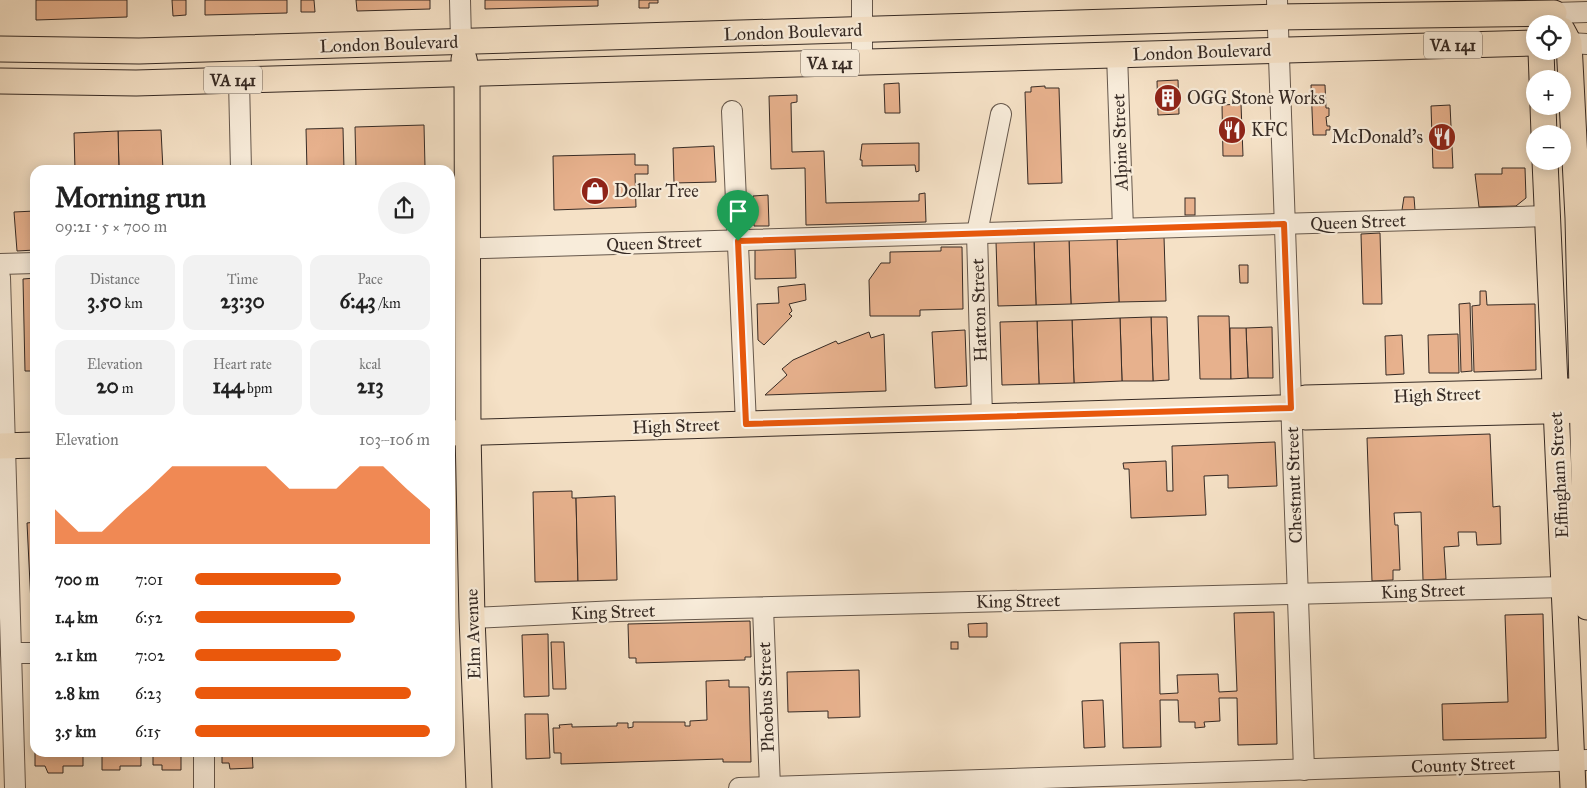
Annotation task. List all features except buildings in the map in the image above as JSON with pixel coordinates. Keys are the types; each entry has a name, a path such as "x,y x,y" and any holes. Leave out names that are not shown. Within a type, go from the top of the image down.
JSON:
{"main road":[{"name":"London Boulevard","path":"0,49 139,51 863,30 1277,9 1526,26"},
{"name":"Elm Avenue","path":"461,41 467,74 459,249 459,433 472,618 479,788"},
{"name":"London Boulevard","path":"0,80 136,83 1526,43"},
{"name":"Effingham Street","path":"1565,60 1582,218 1585,401 1580,760 1573,788"},
{"name":"Effingham Street","path":"1545,170 1555,401 1581,592"},
{"name":"High Street","path":"459,433 1291,408 1305,398 1585,401"},
{"path":"2,446 30,445"}],"street":[{"name":"Elm Avenue","path":"460,0 461,41"},
{"path":"862,0 862,61"},
{"name":"Chestnut Street","path":"1277,9 1304,770"},
{"name":"London Boulevard","path":"1571,22 1587,12"},
{"name":"Alpine Street","path":"1117,54 1123,229"},
{"path":"238,80 241,165"},
{"path":"732,112 746,424"},
{"name":"Hatton Street","path":"982,417 977,234 1001,114"},
{"name":"Queen Street","path":"459,249 1547,216"},
{"path":"0,264 30,263"},
{"path":"0,277 5,631 11,653 14,788"},
{"name":"King Street","path":"472,618 617,611 1298,595 1581,592"},
{"name":"Phoebus Street","path":"763,608 770,787"},
{"path":"11,653 30,652"},
{"path":"204,757 204,788"},
{"name":"County Street","path":"739,788 1268,779 1304,770 1580,760"}],"place":[{"name":"OGG Stone Works","path":"1168,98"},
{"name":"KFC","path":"1232,130"},
{"name":"McDonald's","path":"1442,137"},
{"name":"Dollar Tree","path":"595,191"}],"route":[{"path":"1284,224 1291,408 746,424 738,241 1284,224"}]}
